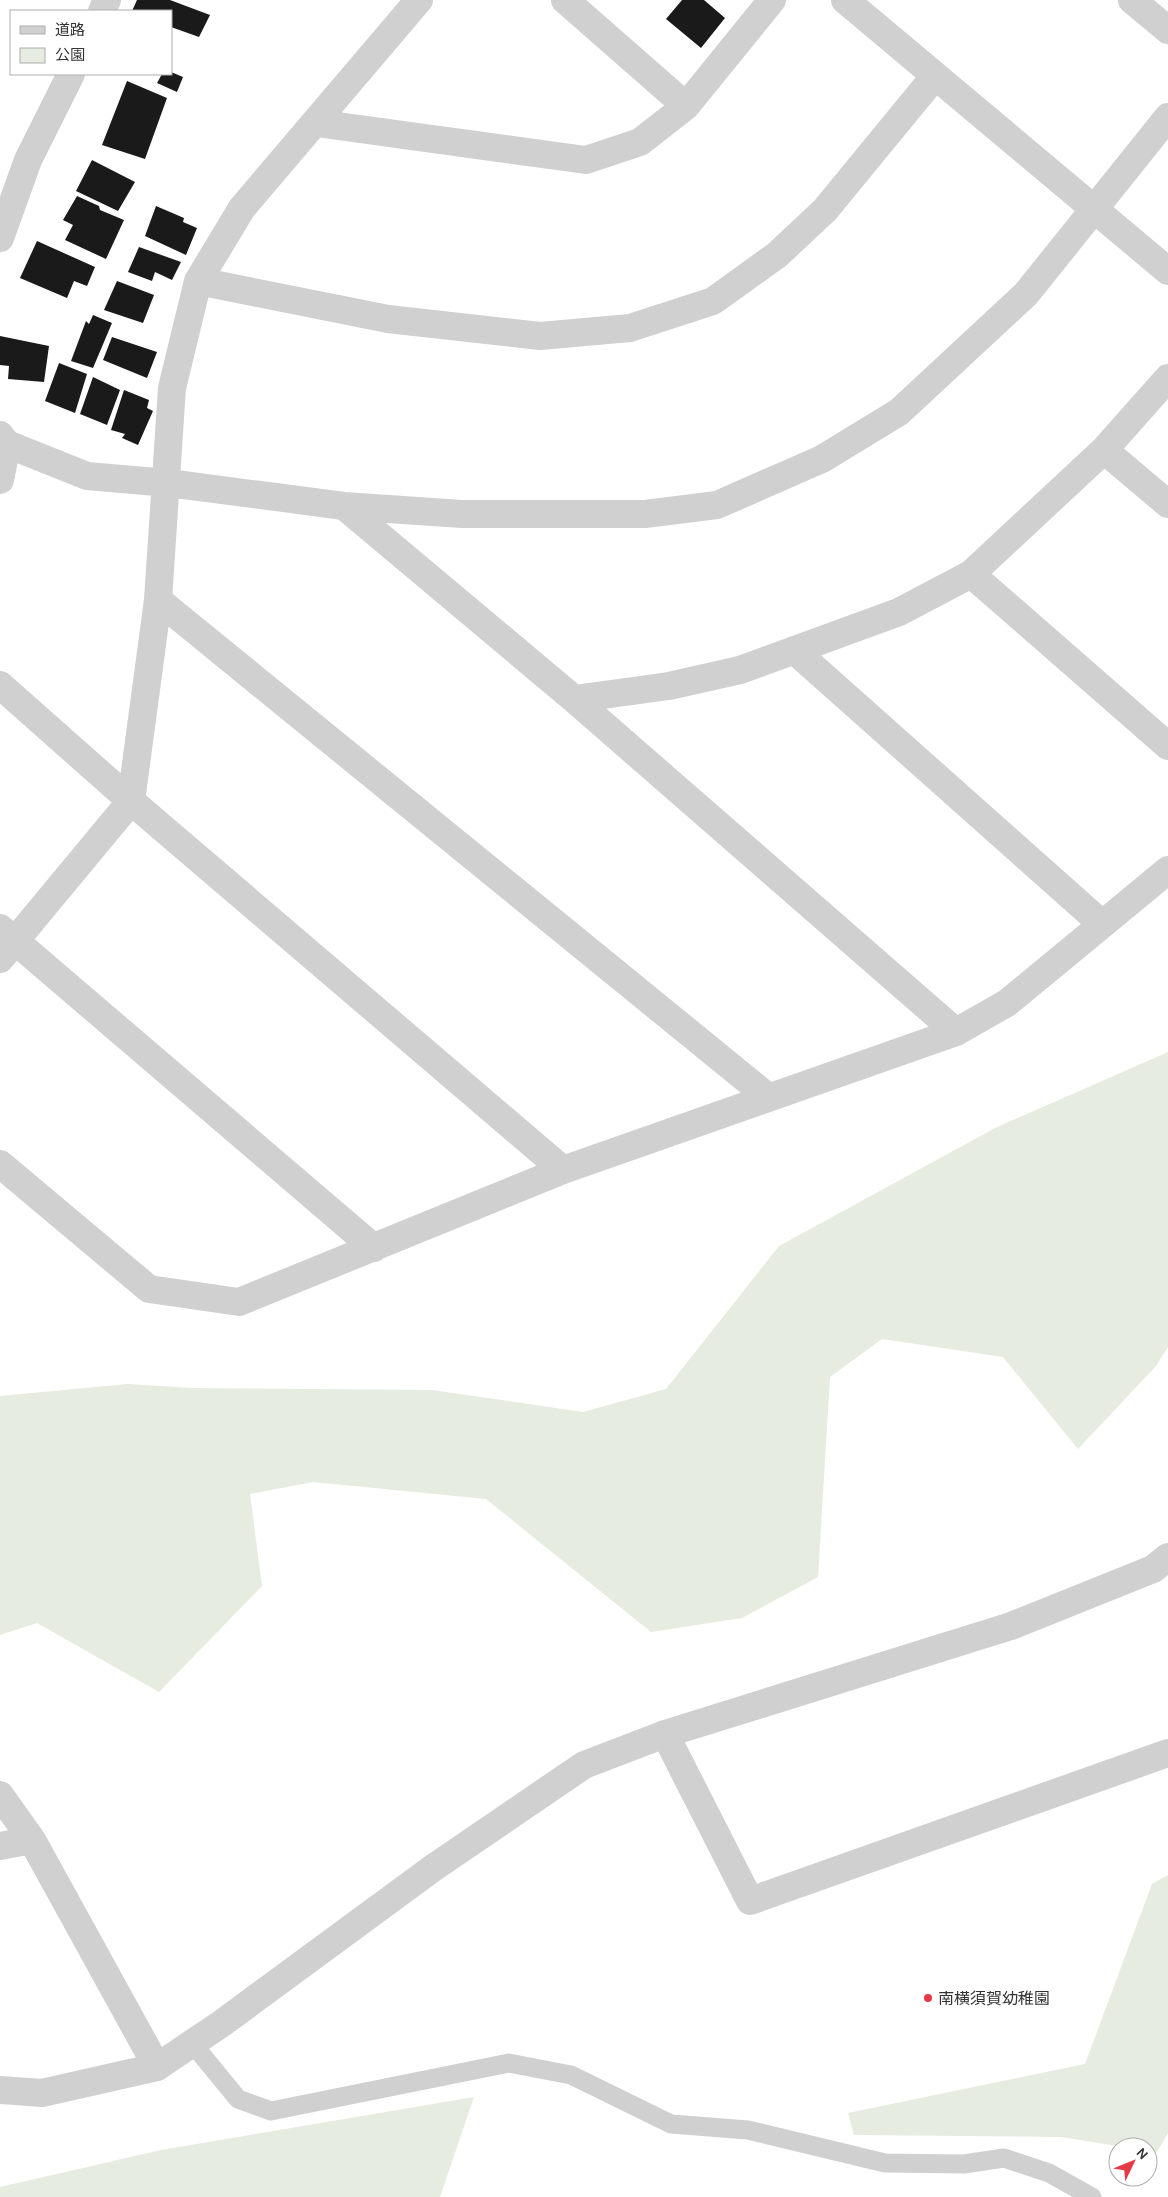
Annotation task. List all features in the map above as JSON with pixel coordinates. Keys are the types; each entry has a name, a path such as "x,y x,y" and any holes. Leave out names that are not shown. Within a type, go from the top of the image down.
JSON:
{"street":[{"path":"374,1248 5,943 131,801 158,600 168,483 172,388 198,281 242,208 419,0"},
{"path":"565,0 686,106"},
{"path":"316,123 586,160 640,142 686,106 772,0"},
{"path":"845,0 1168,271"},
{"path":"1132,0 1168,30"},
{"path":"0,238 28,160 70,75"},
{"path":"198,281 388,319 540,336 630,328 713,301 777,255 825,210 935,76"},
{"path":"0,480 3,439 87,476 168,483 344,506 462,514 645,514 717,505 822,459 899,412 1026,294 1093,208 1168,117"},
{"path":"574,699 669,686 740,670 899,612 971,574 1104,450 1168,378"},
{"path":"1104,450 1168,504"},
{"path":"344,506 574,699 956,1032"},
{"path":"971,574 1168,746"},
{"path":"158,600 768,1097"},
{"path":"794,650 1102,924"},
{"path":"0,685 131,801 563,1170"},
{"path":"0,1164 149,1289 239,1302 563,1170 956,1032 1007,1003 1168,870"},
{"path":"0,2090 42,2093 157,2066 222,2024 433,1868 584,1765 665,1734 1011,1626 1163,1567"},
{"path":"665,1734 750,1901 1168,1753"},
{"path":"0,1796 32,1840 157,2066"},
{"path":"0,1846 32,1840"}],"lane":[{"path":"192,2043 238,2099 271,2111 509,2063 571,2075 671,2124 748,2130 885,2163 964,2164 1004,2158 1049,2173 1092,2197"}],"green space":[{"path":"1168,1052 1168,1347 1156,1366 1078,1449 1003,1357 882,1339 830,1377 818,1577 742,1618 651,1632 486,1499 313,1482 250,1494 262,1586 159,1692 37,1623 0,1635 0,1396 128,1384 192,1388 432,1390 583,1412 666,1389 779,1246 997,1127"},
{"path":"1168,1875 1168,2133 1158,2150 1158,2137 1108,2137 1108,2145 1061,2137 854,2135 848,2113 1085,2064 1152,1884"},
{"path":"474,2097 440,2197 0,2197 0,2187 161,2150"}],"building":[{"path":"137,0 170,0 210,15 199,37 172,27 172,10 132,10"},
{"path":"682,0 704,0 725,18 701,48 666,19"},
{"path":"172,72 183,77 177,92 157,83 161,75 172,75"},
{"path":"127,81 167,98 145,159 102,145"},
{"path":"92,160 135,182 118,211 76,191"},
{"path":"77,196 99,206 100,210 124,220 106,259 65,240 73,225 63,220"},
{"path":"156,206 184,218 183,222 197,228 186,255 145,236"},
{"path":"37,241 95,267 87,286 74,281 67,298 20,278"},
{"path":"139,247 181,262 172,280 155,272 152,281 128,272"},
{"path":"117,281 154,295 143,323 104,310"},
{"path":"93,315 112,323 93,368 71,361 86,321 89,324"},
{"path":"0,336 49,346 44,382 8,379 9,366 0,365"},
{"path":"112,337 157,352 147,378 103,360"},
{"path":"59,363 87,374 75,413 45,401"},
{"path":"93,377 120,390 107,425 80,414"},
{"path":"124,390 149,400 147,408 153,411 138,445 122,438 125,434 111,430"}],"place":[{"name":"南横須賀幼稚園","path":"928,1998"}]}
